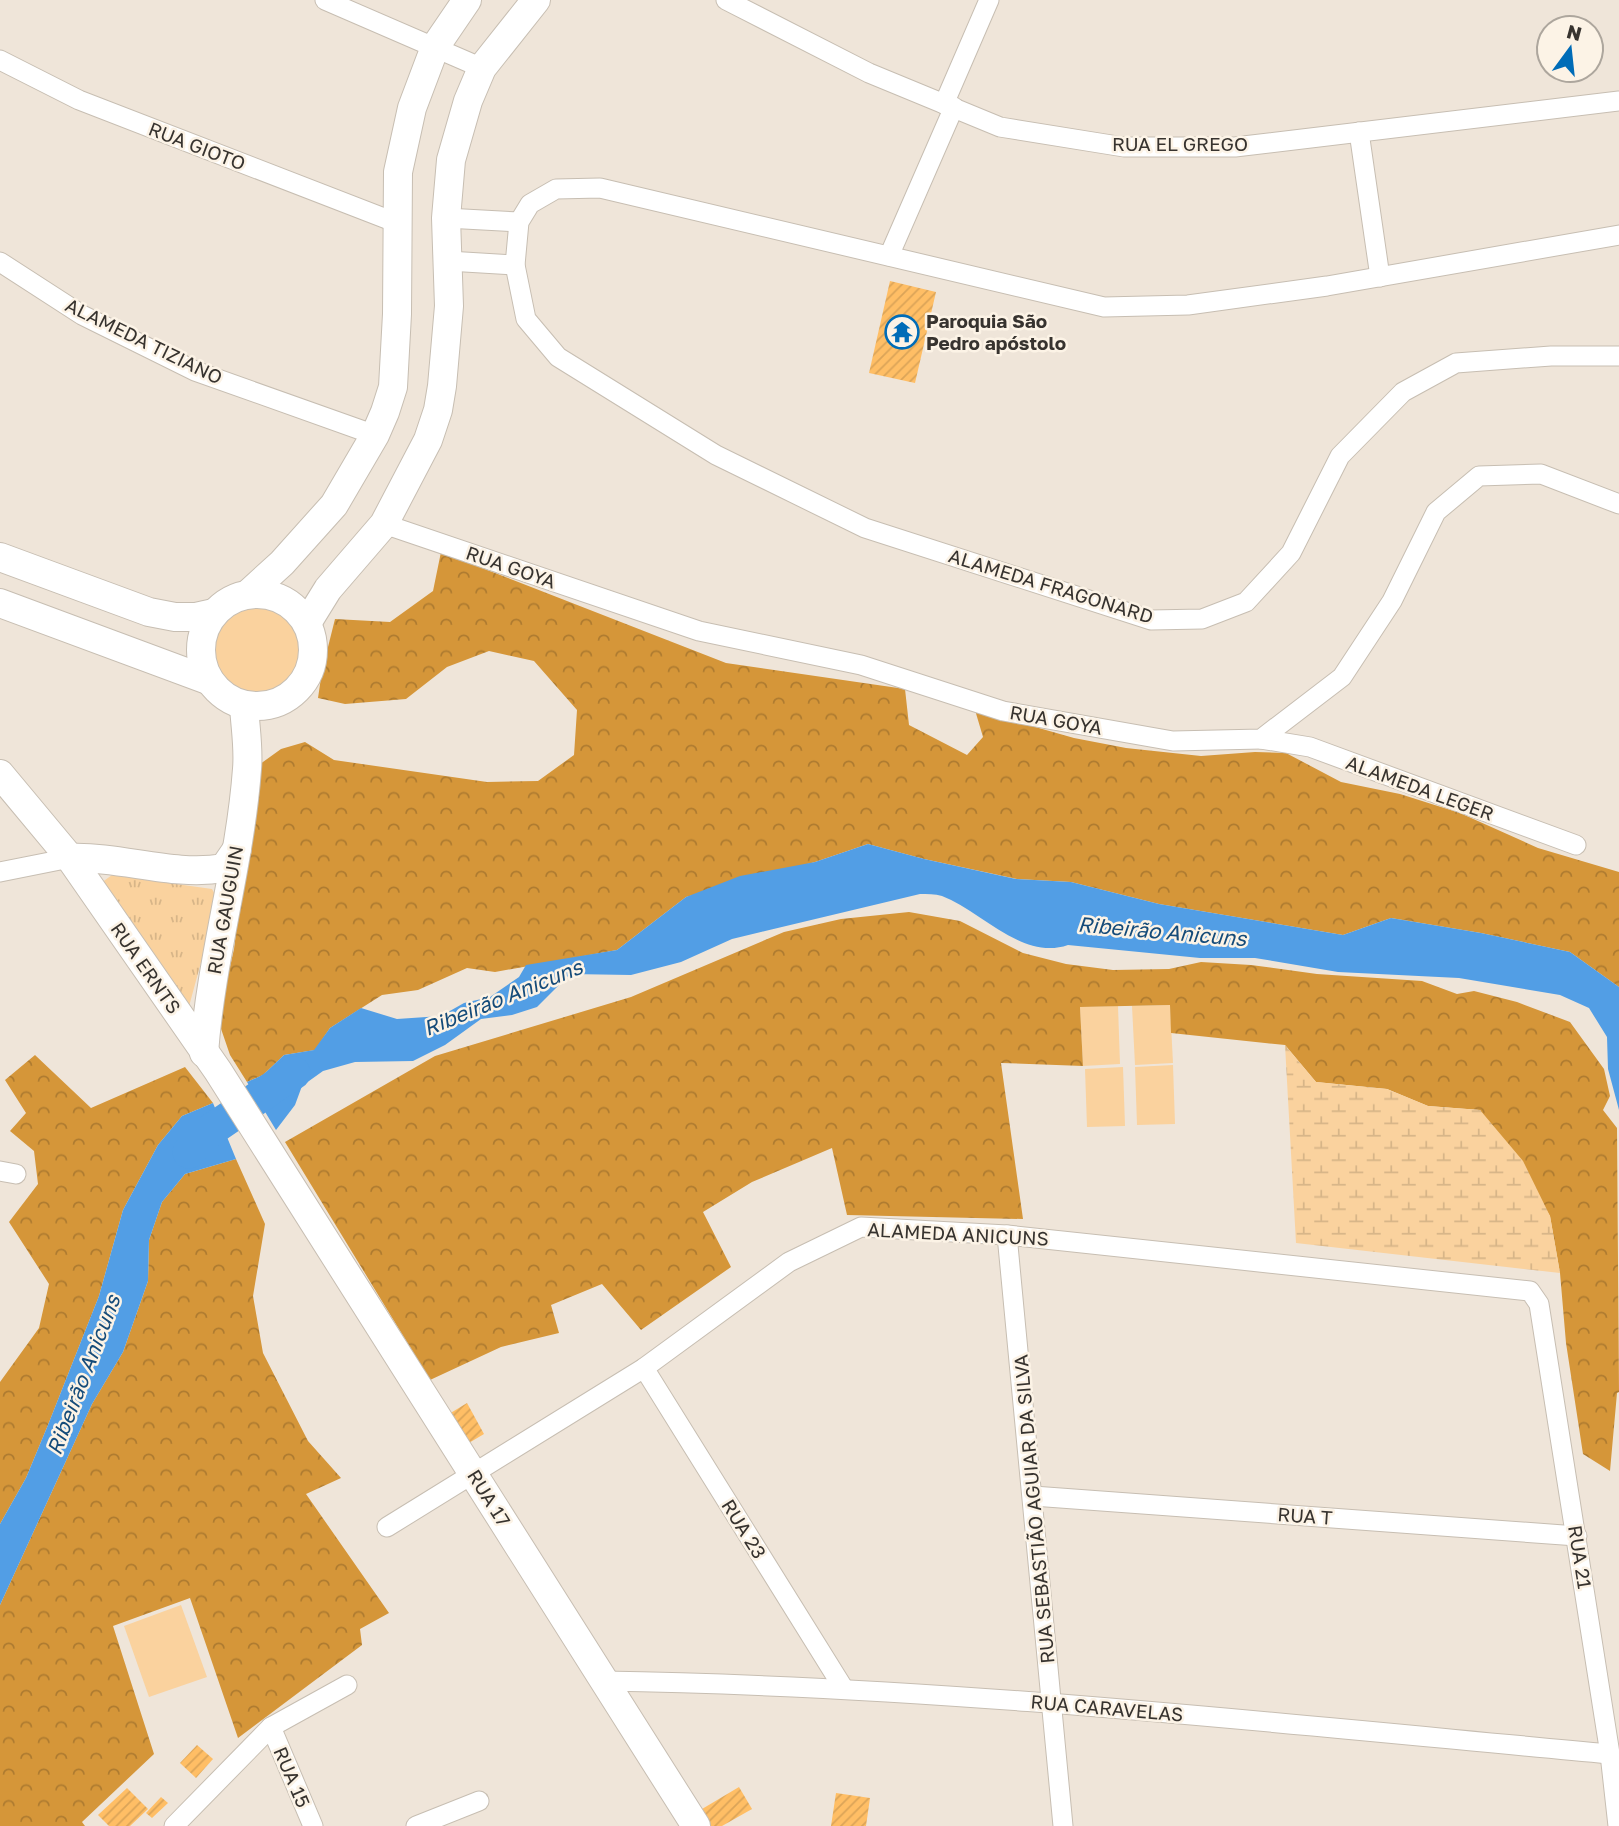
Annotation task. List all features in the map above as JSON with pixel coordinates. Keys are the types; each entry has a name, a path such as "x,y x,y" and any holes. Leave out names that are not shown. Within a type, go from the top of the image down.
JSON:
{"street":[{"path":"325,0 482,68"},
{"path":"248,594 282,563 334,505 375,435 393,387 397,313 398,172 412,108 435,47 467,0"},
{"path":"307,623 327,589 384,524 428,440 438,410 449,306 446,218 451,160 468,101 482,68 536,0"},
{"name":"RUA EL GREGO","path":"726,0 869,73 1000,127 1124,147 1235,147 1619,101"},
{"path":"889,257 989,0"},
{"name":"RUA GIOTO","path":"0,60 79,100 397,223"},
{"path":"1359,132 1380,277"},
{"path":"446,218 519,222 530,204 556,189 600,188 1104,307 1188,305 1380,277 1619,235"},
{"name":"ALAMEDA FRAGONARD","path":"519,222 515,265 526,320 558,357 716,455 865,528 1151,620 1202,619 1246,602 1291,553 1340,456 1404,392 1456,363 1551,356 1619,356"},
{"path":"448,261 515,265"},
{"name":"ALAMEDA TIZIANO","path":"0,262 82,315 195,371 375,435"},
{"path":"1261,739 1342,677 1392,601 1436,512 1479,476 1541,474 1619,504"},
{"name":"RUA GOYA","path":"384,524 699,631 861,665 1003,711 1173,741 1261,739"},
{"path":"0,558 149,612 175,617 196,617 214,613"},
{"path":"248,594 265,594 282,599 296,609 307,623 313,641 313,660 307,678 295,692 278,702 261,706 244,705 219,692 202,665 200,646 214,613 229,601 248,594"},
{"path":"0,603 210,681"},
{"name":"RUA GAUGUIN","path":"247,766 278,702"},
{"name":"RUA GAUGUIN","path":"211,1062 207,1010 236,849 247,766 244,705"},
{"name":"ALAMEDA LEGER","path":"1261,739 1310,747 1576,845"},
{"name":"RUA ERNTS","path":"0,774 70,858 282,1170"},
{"path":"0,872 70,858 93,857 200,872 224,868 236,849"},
{"name":"RUA 17","path":"282,1170 696,1826"},
{"name":"ALAMEDA ANICUNS","path":"387,1527 644,1368 789,1262 861,1227 1007,1235 1531,1291"},
{"name":"RUA SEBASTIÃO AGUIAR DA SILVA","path":"1007,1235 1063,1826"},
{"name":"RUA 21","path":"1531,1291 1539,1304 1577,1535 1610,1754 1618,1826"},
{"name":"RUA 23","path":"644,1368 844,1689"},
{"name":"RUA T","path":"1033,1496 1577,1535"},
{"name":"RUA CARAVELAS","path":"603,1681 844,1689 1052,1702 1610,1754"},
{"path":"174,1826 271,1727 347,1685"},
{"name":"RUA 15","path":"271,1727 313,1826"},
{"path":"416,1826 479,1801"}],"green space":[{"path":"441,552 726,663 905,689 909,725 967,755 983,737 975,710 1074,738 1126,748 1201,756 1286,753 1341,782 1400,794 1460,813 1538,848 1619,872 1619,987 1570,952 1481,933 1391,918 1343,935 1159,904 1071,882 1017,879 868,844 815,862 686,897 617,950 495,972 467,968 418,990 382,995 330,1028 315,1050 284,1055 263,1075 247,1082 230,1055 218,1020 234,949 256,767 281,749 305,742 334,760 487,782 538,781 574,755 577,710 534,661 489,651 447,667 406,699 345,704 318,698 335,619 390,622 433,591"},
{"path":"257,606 274,609 289,619 299,634 302,651 299,668 289,683 274,693 257,696 240,693 225,683 215,668 212,651 215,634 225,619 240,609"},
{"path":"112,875 212,889 218,900 188,1010 101,883"},
{"path":"909,912 960,921 1023,953 1066,964 1113,970 1169,969 1201,962 1422,981 1457,994 1474,991 1517,1002 1570,1022 1604,1069 1610,1096 1603,1110 1617,1128 1619,1392 1610,1471 1583,1454 1550,1216 1480,1110 1428,1106 1387,1089 1316,1082 1285,1045 1171,1033 1170,1005 1080,1007 1083,1066 1001,1063 1023,1219 847,1215 832,1148 752,1182 703,1212 731,1267 641,1330 602,1284 551,1305 559,1333 501,1347 430,1380 285,1142 435,1056 631,997 784,932 841,919"},
{"path":"1170,1005 1173,1063 1135,1065 1132,1006"},
{"path":"1118,1006 1120,1064 1083,1066 1080,1007"},
{"path":"1285,1045 1316,1082 1387,1089 1428,1106 1480,1110 1523,1161 1550,1216 1560,1273 1296,1243"},
{"path":"35,1055 91,1108 185,1067 213,1103 182,1116 158,1145 123,1210 99,1296 26,1478 0,1524 0,1382 39,1328 49,1284 9,1222 38,1184 34,1151 10,1131 26,1113 5,1080"},
{"path":"1173,1065 1175,1124 1137,1125 1135,1067"},
{"path":"1123,1067 1125,1126 1087,1127 1085,1069"},
{"path":"236,1159 265,1224 253,1296 263,1353 308,1441 341,1478 306,1494 389,1613 360,1629 362,1645 238,1738 190,1598 113,1626 154,1754 82,1822 85,1826 0,1826 0,1605 92,1404 123,1352 148,1281 149,1240 162,1202 185,1174"},
{"path":"181,1605 207,1677 149,1697 124,1626"}],"water":[{"path":"868,844 1016,879 1071,882 1159,904 1343,935 1391,918 1570,952 1619,987 1619,1110 1608,1069 1607,1037 1589,1008 1560,995 1459,978 1338,972 1255,958 1200,958 1068,945 1051,948 1035,946 1003,932 957,903 934,894 920,894 732,939 681,962 631,975 570,974 537,1007 512,1015 481,1019 445,1045 413,1061 355,1062 323,1071 302,1086 295,1105 276,1130 247,1082 263,1075 284,1055 314,1050 330,1028 361,1008 397,1019 441,1016 464,1003 490,997 519,977 526,965 617,950 686,897 740,876 815,862"},
{"path":"213,1103 236,1159 185,1174 162,1202 149,1240 148,1281 123,1352 92,1404 0,1605 0,1524 26,1478 99,1296 123,1210 158,1145 182,1116"}],"building":[{"name":"Paroquia São Pedro apóstolo","path":"890,281 936,292 915,383 869,373"},
{"path":"467,1403 484,1434 462,1447 444,1417"},
{"path":"197,1745 213,1759 196,1778 180,1763"},
{"path":"739,1787 752,1809 722,1826 705,1826 697,1812"},
{"path":"127,1788 148,1809 130,1826 109,1826 98,1815"},
{"path":"836,1793 870,1798 866,1826 831,1826"},
{"path":"161,1797 168,1803 152,1818 146,1813"}],"waterway":[{"name":"Ribeirão Anicuns","path":"189,1152 211,1130 294,1073"}],"place":[{"name":"Paroquia São Pedro apóstolo","path":"902,332"}]}
